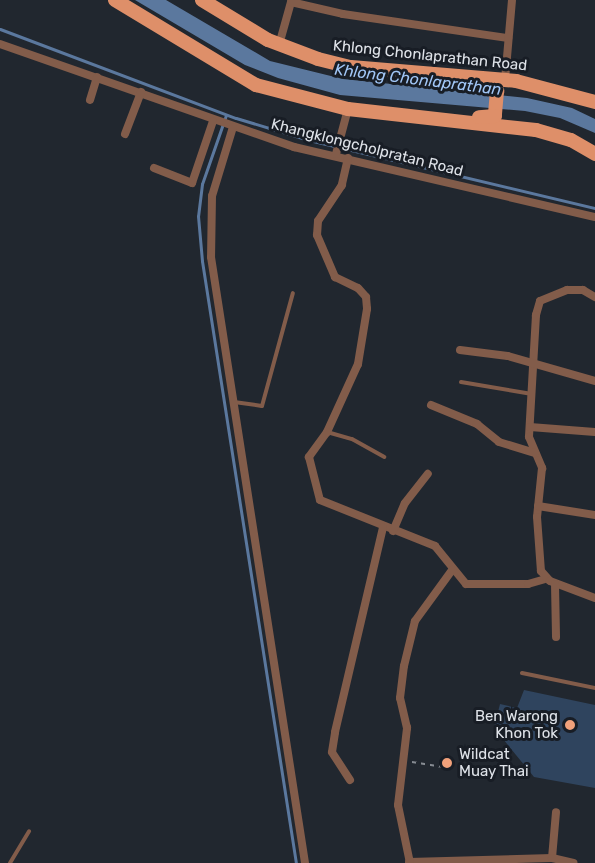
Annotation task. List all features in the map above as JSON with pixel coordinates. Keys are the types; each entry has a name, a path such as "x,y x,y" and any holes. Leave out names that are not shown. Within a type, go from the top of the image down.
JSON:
{"main road":[{"path":"115,0 256,85 348,109 491,118 500,115 555,128 595,154"},
{"name":"Khlong Chonlaprathan Road","path":"202,0 279,45 351,66 410,72 589,100"},
{"path":"500,115 502,88"},
{"path":"402,113 511,125 571,140"}],"street":[{"path":"502,88 512,0"},
{"path":"279,45 291,2 343,14 508,38"},
{"name":"Khangklongcholpratan Road","path":"0,44 141,92 216,122 294,147 336,152 348,158 595,217"},
{"path":"90,100 97,77"},
{"path":"125,134 141,92"},
{"path":"336,152 348,109"},
{"path":"154,168 192,183 216,122"},
{"path":"233,127 212,196 209,226 233,402 305,863"},
{"path":"348,158 342,185 318,221 317,235 335,277 358,288 366,297 367,309 358,364 327,432 309,457 320,500 383,528 435,546 460,581 473,585 502,582 528,584 546,579"},
{"path":"595,297 583,290 567,290 540,301 530,427 530,446 543,468 538,506 538,556 546,579 595,598"},
{"path":"460,350 535,363 595,381"},
{"path":"431,405 477,424 499,442 535,453"},
{"path":"530,427 595,432"},
{"path":"393,531 405,503 428,474"},
{"path":"538,506 595,515"},
{"path":"350,780 332,752 383,528"},
{"path":"452,570 415,621 400,698 407,728 398,805 409,862 552,858 573,863"},
{"path":"555,584 556,637"},
{"path":"552,858 556,812"}],"lane":[{"path":"233,402 262,406 293,293"},
{"path":"461,382 533,394"},
{"path":"327,432 352,439 384,457"},
{"path":"522,673 595,688"},
{"path":"10,863 29,831"}],"path":[{"path":"403,760 442,767"}],"shaded area":[{"path":"135,0 166,0 270,61 343,79 527,98 572,108 595,119 595,133 560,118 525,111 340,95 278,78 245,65"},
{"path":"524,690 595,705 595,788 534,777 494,728 500,704 517,708"}],"waterway":[{"path":"0,29 236,118 309,140 595,208"},
{"path":"226,115 202,184 198,216 202,261 296,863"}],"place":[{"name":"Ben Warong Khon Tok","path":"570,725"},
{"name":"Wildcat Muay Thai","path":"447,763"}],"water label":[{"name":"Khlong Chonlaprathan","path":"418,80"}]}
